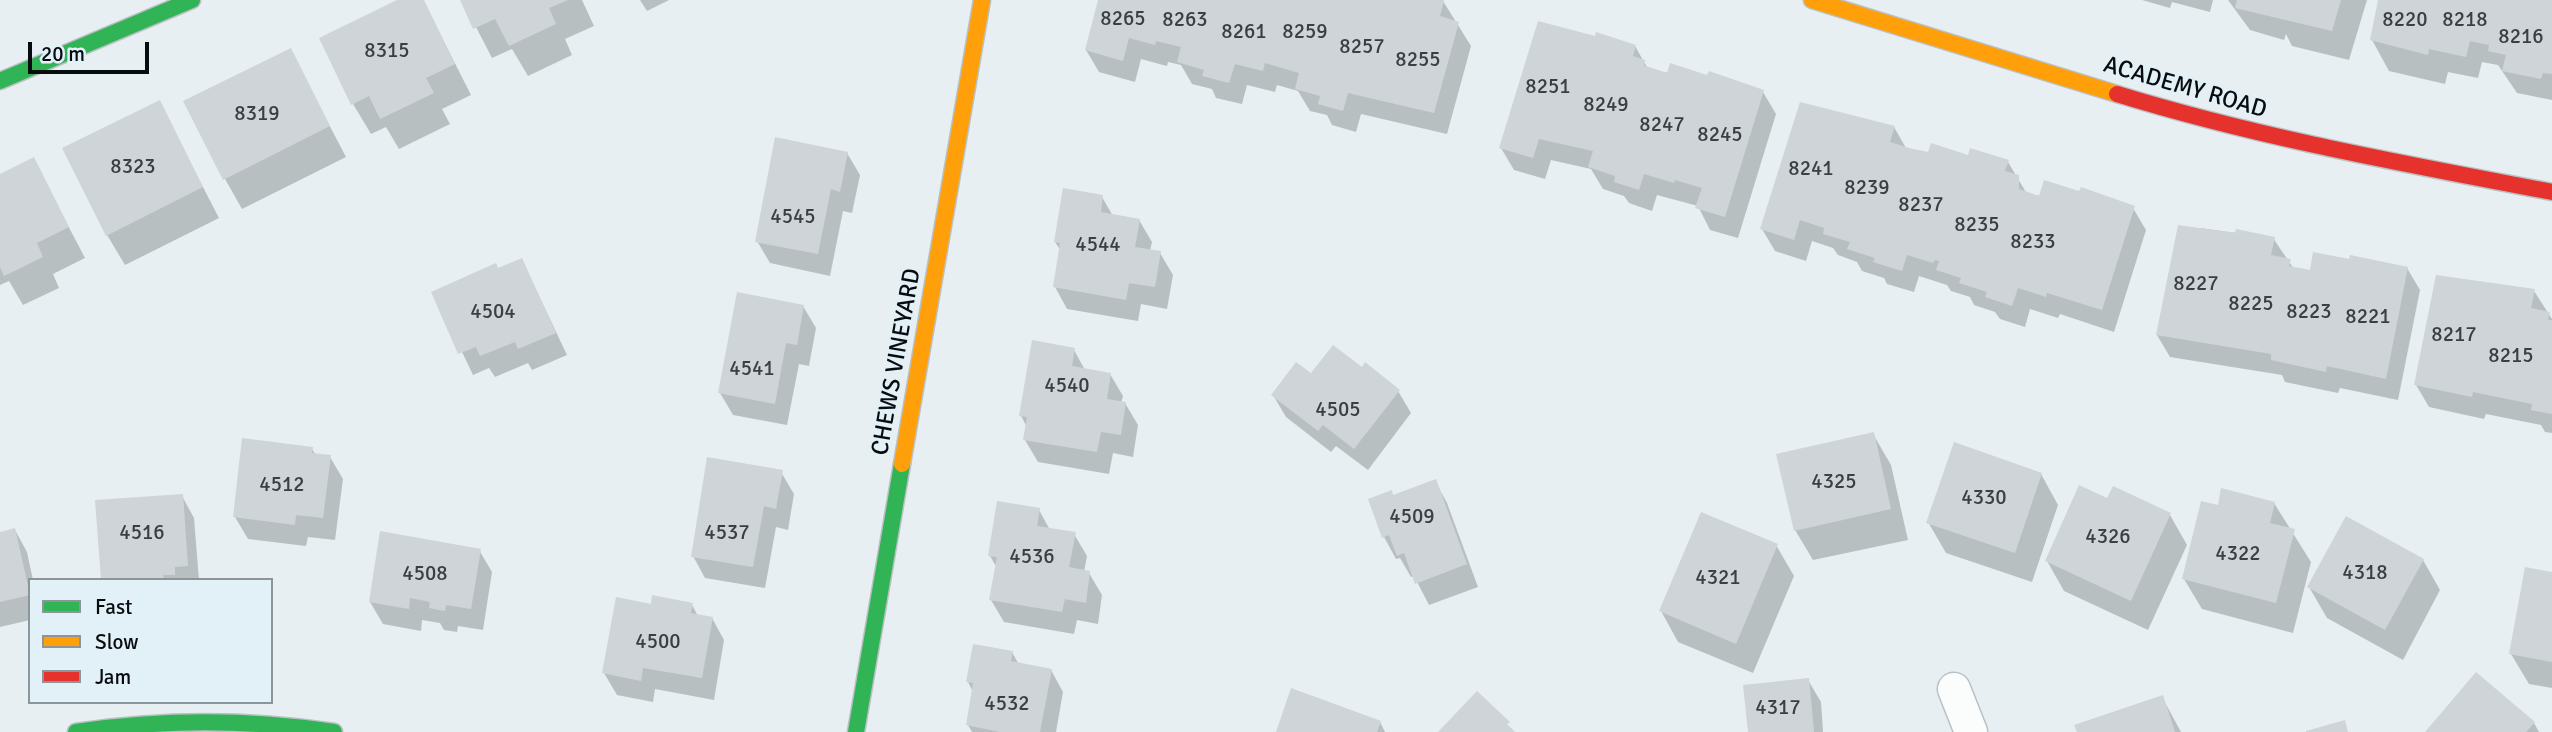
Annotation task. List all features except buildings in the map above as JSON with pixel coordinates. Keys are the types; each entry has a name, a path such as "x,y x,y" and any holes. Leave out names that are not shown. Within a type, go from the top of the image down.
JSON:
{"street":[{"path":"0,82 192,0"},
{"name":"CHEWS VINEYARD","path":"856,732 982,0"},
{"name":"ACADEMY ROAD","path":"1812,0 2202,120 2319,148 2552,192"},
{"path":"1954,689 1970,732"},
{"path":"76,732 105,727 202,722 307,727 334,732"}],"traffic: fast":[{"path":"0,81 192,0"},
{"path":"856,732 902,464"},
{"path":"76,732 205,722 334,732"}],"traffic: slow":[{"path":"902,464 982,0"},
{"path":"1812,0 2117,94"}],"traffic: jam":[{"path":"2117,94 2279,137 2552,192"}]}
